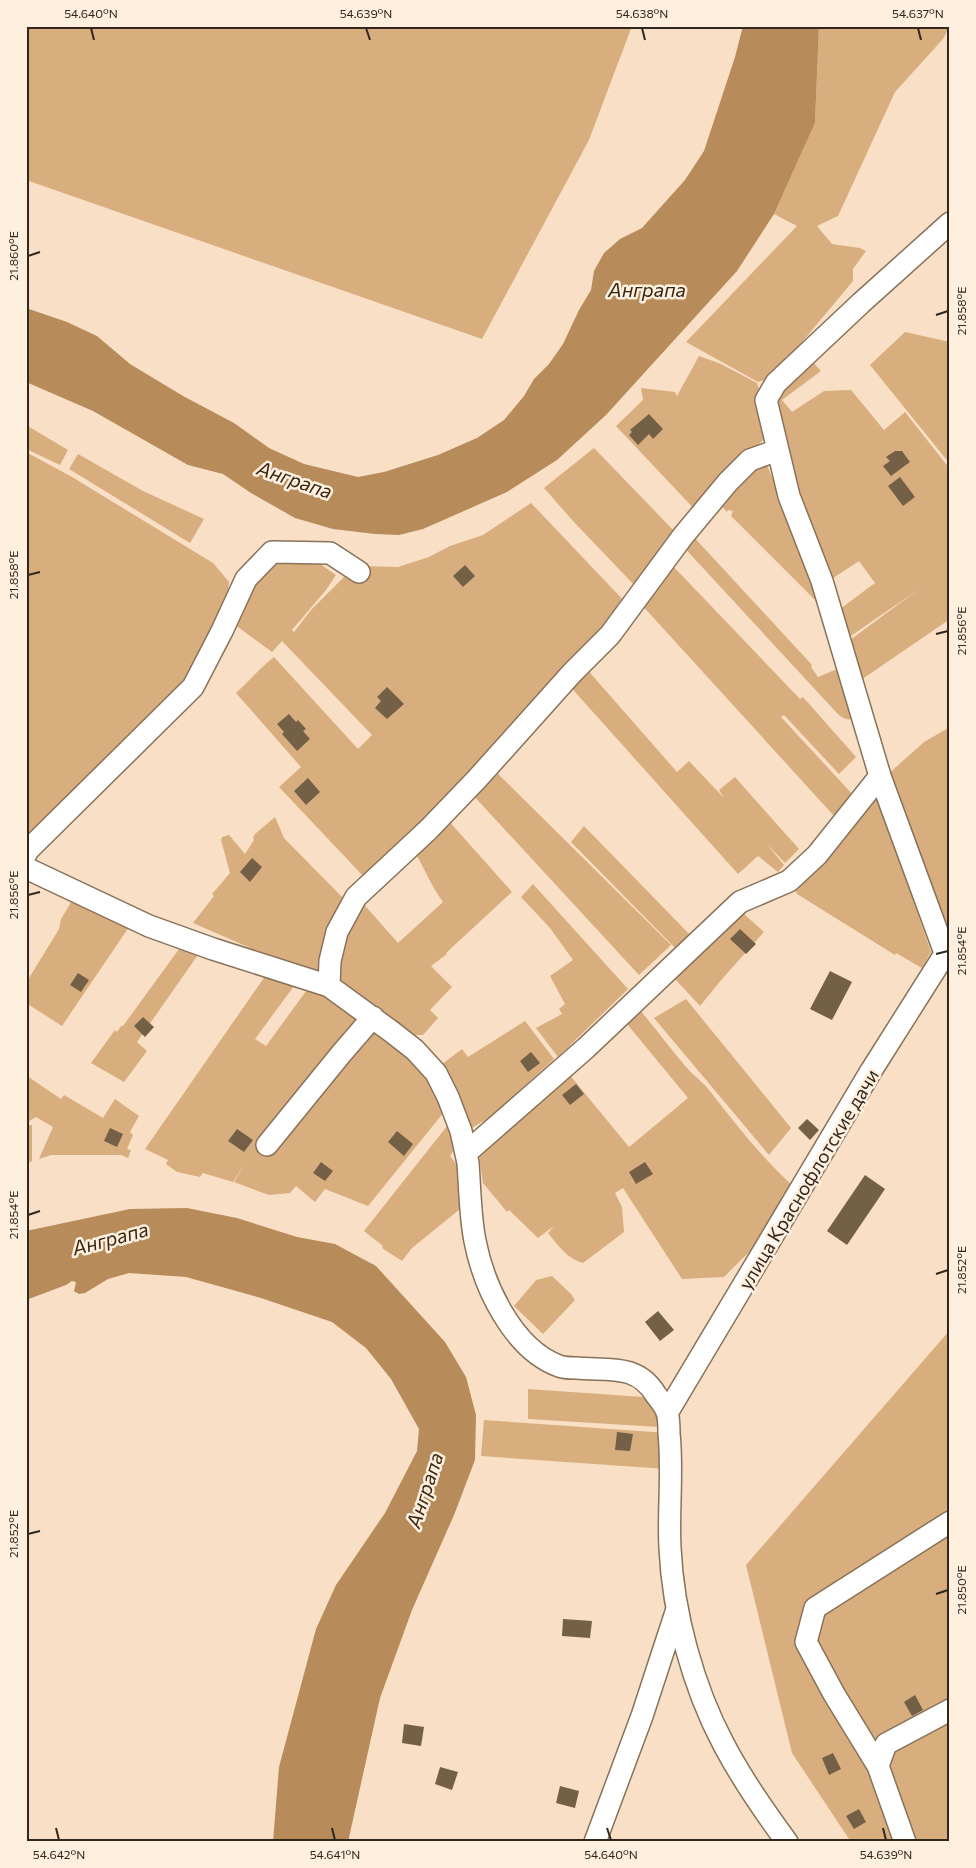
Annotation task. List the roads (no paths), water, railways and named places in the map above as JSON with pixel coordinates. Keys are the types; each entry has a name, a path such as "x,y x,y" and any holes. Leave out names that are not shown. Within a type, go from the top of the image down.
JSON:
{"street":[{"path":"948,949 880,776 822,581 789,496 766,400 776,384 861,303 950,223"},
{"path":"329,986 330,961 337,932 356,897 428,830 477,779 572,673 610,635 683,536 728,482 750,460 778,450"},
{"path":"26,854 193,687 246,579 272,552 330,553 359,572"},
{"path":"466,1153 586,1048 740,902 789,881 796,875 817,855 880,776"},
{"path":"26,868 148,926 329,986 415,1050 436,1073 448,1097 461,1131 468,1164 474,1240 482,1271 499,1307 514,1331 534,1352 560,1366 628,1371 649,1383 667,1413 671,1450 670,1546 672,1580 690,1659 723,1744 740,1774 786,1842"},
{"name":"улица Краснофлотские дачи","path":"667,1413 872,1071 948,949"},
{"path":"267,1145 340,1054 373,1017"},
{"path":"905,1842 878,1766 834,1694 806,1642 815,1608 950,1522"},
{"path":"596,1842 642,1716 677,1608"},
{"path":"878,1766 886,1744 950,1710"}],"water":[{"name":"Анграпа","path":"743,26 819,26 815,123 774,214 737,271 606,415 557,460 507,492 423,529 399,535 333,529 295,518 251,493 223,474 188,465 93,411 26,382 26,308 67,322 97,336 130,364 183,396 234,423 269,448 304,464 358,477 384,472 438,455 477,438 504,420 563,344 591,290 594,271 604,253 620,239 642,228 685,180 704,151 735,57"},
{"name":"Анграпа","path":"187,1208 237,1218 297,1237 335,1244 376,1266 445,1342 466,1377 476,1415 475,1460 454,1515 412,1610 380,1698 348,1842 273,1842 279,1767 316,1629 336,1585 385,1513 417,1451 419,1429 391,1379 366,1348 332,1322 261,1298 186,1277 129,1273 108,1279 85,1293 79,1294 74,1291 76,1282 72,1281 26,1300 26,1231 130,1209"}]}
